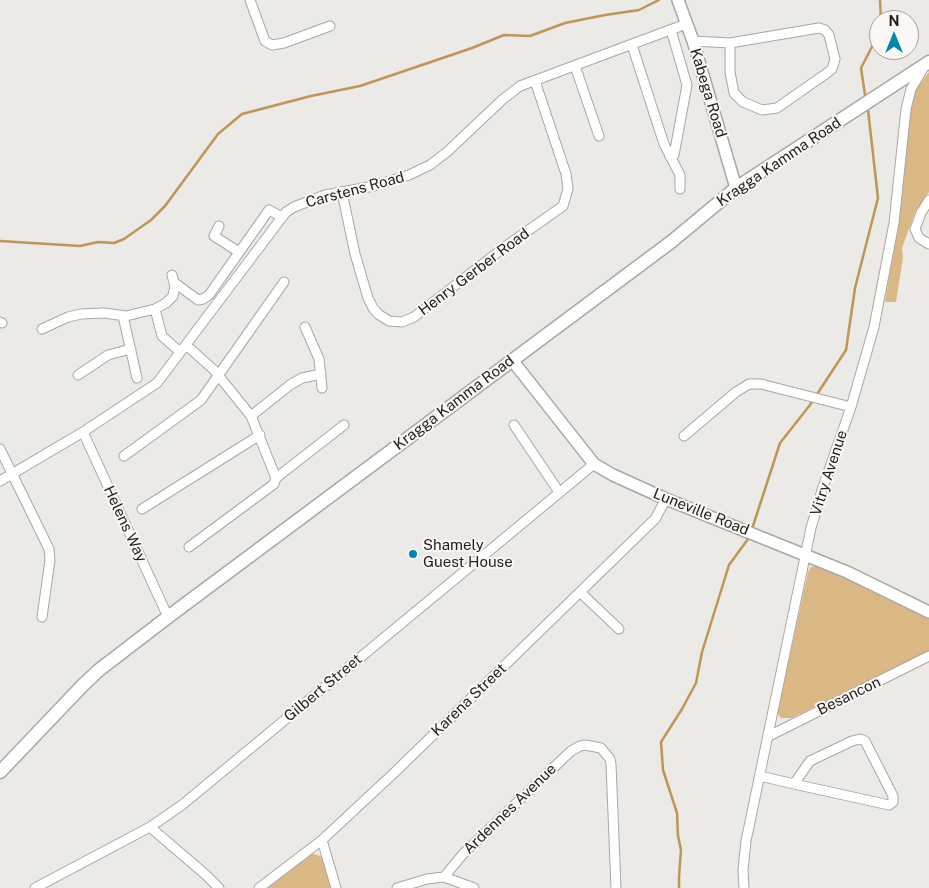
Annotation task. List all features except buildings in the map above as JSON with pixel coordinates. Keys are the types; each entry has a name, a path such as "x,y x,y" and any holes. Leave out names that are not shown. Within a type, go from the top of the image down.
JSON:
{"main road":[{"name":"Kragga Kamma Road","path":"0,772 83,685 168,616 671,242 736,188 928,63"}],"street":[{"path":"250,0 265,41 272,45 284,43 330,26"},
{"name":"Kabega Road","path":"678,0 692,40 736,188"},
{"name":"Carstens Road","path":"0,481 83,432 157,382 286,212 325,195 393,182 430,165 448,152 502,100 520,86 671,30 685,21"},
{"path":"692,40 730,43 819,28 826,30 835,59 832,69 827,74 777,108 762,110 743,102 734,93 730,72 730,43"},
{"path":"670,157 674,155 687,85 671,30"},
{"path":"632,45 664,144 680,175 680,190"},
{"name":"Vitry Avenue","path":"744,888 743,870 746,841 806,555 822,490 874,327 892,232 908,98 928,63"},
{"path":"575,66 599,136"},
{"name":"Henry Gerber Road","path":"342,192 355,254 368,298 373,308 378,314 389,321 402,322 414,317 506,246 563,206 568,189 566,174 535,81"},
{"path":"929,200 915,223 916,233 919,238 929,244"},
{"path":"42,329 68,317 81,314 104,313 129,316 155,309 171,298 175,290 174,279 198,300 204,300 269,210 282,217"},
{"path":"219,226 214,236 239,252"},
{"path":"124,456 202,400 284,282"},
{"path":"155,309 162,336 206,362 251,416 260,434 276,478"},
{"path":"123,316 137,378"},
{"path":"305,327 317,352 322,388"},
{"path":"78,375 108,355 131,349"},
{"name":"Luneville Road","path":"512,360 594,464 613,476 847,572 929,612"},
{"path":"251,416 290,385 302,378 321,374"},
{"path":"684,436 736,392 749,384 761,384 850,407"},
{"path":"189,547 274,484 276,478 344,425"},
{"path":"514,425 560,492"},
{"name":"Helens Way","path":"83,432 168,616"},
{"path":"142,509 260,434"},
{"path":"0,449 46,543 50,555 42,617"},
{"name":"Gilbert Street","path":"35,888 150,827 182,805 594,464"},
{"name":"Karena Street","path":"259,888 322,840 401,766 655,520 666,499"},
{"path":"580,592 619,628"},
{"name":"Besancon","path":"769,736 929,656"},
{"path":"760,776 794,784 889,805 893,799 865,741 860,738 808,762 794,784"},
{"name":"Ardennes Avenue","path":"444,877 463,854 571,751 580,746 594,746 601,748 610,759 616,888"},
{"path":"150,827 219,888"},
{"path":"322,840 336,888"},
{"path":"397,888 427,879 444,877 474,888"}],"shaded area":[{"path":"929,72 929,192 915,212 902,248 903,258 896,302 885,302 900,210 910,104 914,92"},
{"path":"820,565 929,616 929,651 792,718 781,718 778,714 778,709 808,572 811,567"},
{"path":"309,854 320,856 323,860 332,888 265,888"}],"waterway":[{"path":"0,241 80,246 98,242 114,243 124,239 151,220 165,206 218,134 242,114 311,96 360,86 472,48 504,35 530,36 565,23 639,10 659,0"},
{"path":"880,0 880,10"},
{"path":"865,95 861,68 869,52"},
{"path":"753,526 780,443 810,405 846,350 855,288 878,198 868,110"},
{"path":"679,888 681,850 677,813 663,770 661,742 696,683 702,652 729,565 748,539"}],"place":[{"name":"Shamely Guest House","path":"413,554"}]}
